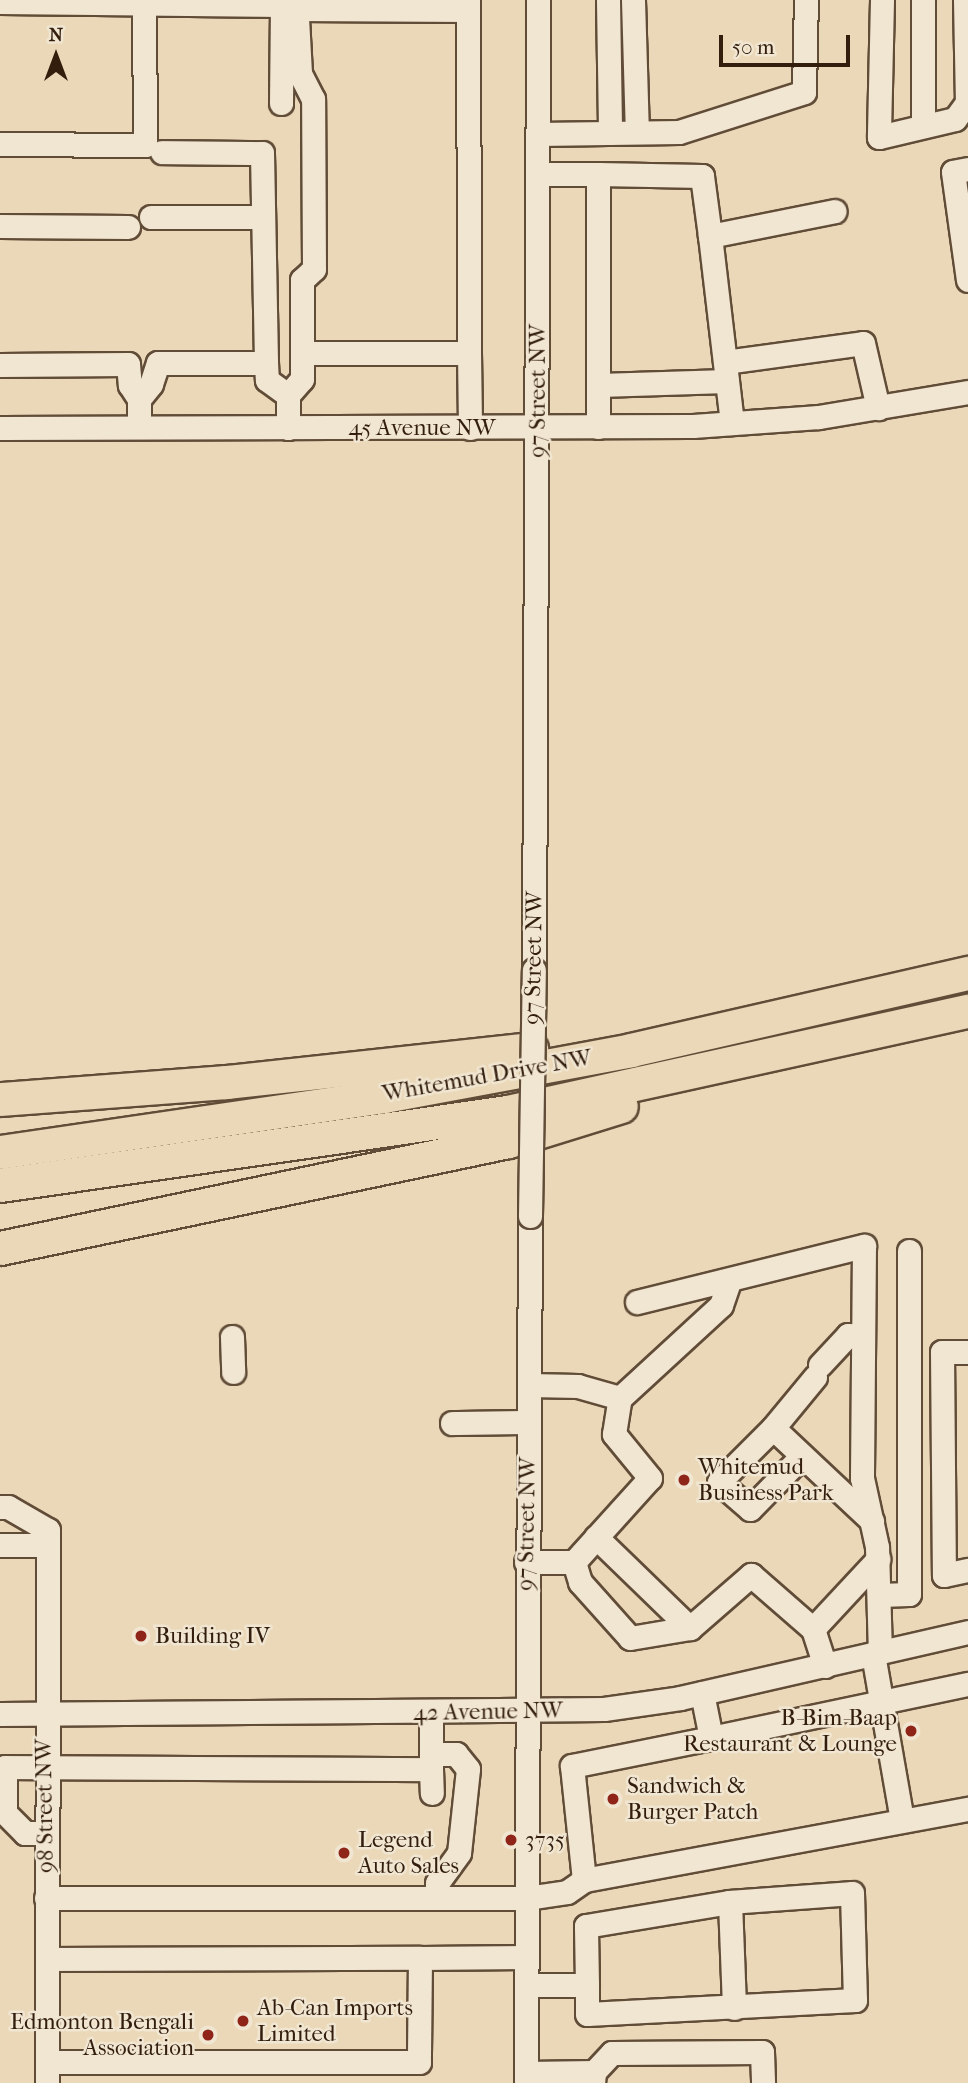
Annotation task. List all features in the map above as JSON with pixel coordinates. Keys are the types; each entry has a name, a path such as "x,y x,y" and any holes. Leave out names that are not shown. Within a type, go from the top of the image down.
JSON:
{"highway":[{"name":"Whitemud Drive NW","path":"0,1152 371,1098 631,1050 968,973"},
{"name":"Whitemud Drive NW","path":"0,1185 415,1127 734,1065 968,1011"},
{"path":"0,1099 226,1082 516,1050 631,1050"},
{"path":"0,1248 556,1129 734,1065"}],"street":[{"name":"97 Street NW","path":"526,2078 524,1713 539,428 538,0"},
{"path":"608,0 610,133"},
{"path":"633,0 637,132"},
{"path":"538,134 678,132 804,92 806,0"},
{"path":"882,0 879,137 955,119 967,101 965,0"},
{"path":"923,0 923,127"},
{"path":"0,2 468,5 470,428"},
{"path":"0,144 145,145 144,2"},
{"path":"281,103 289,4"},
{"path":"288,428 288,395 302,379 302,280 314,269 313,99 300,73 289,4"},
{"path":"162,152 262,153 267,380 288,395"},
{"path":"968,169 953,172 968,280"},
{"path":"538,174 702,176 732,423"},
{"path":"598,174 598,427"},
{"path":"710,236 835,211"},
{"path":"151,216 263,216"},
{"path":"0,226 128,227"},
{"path":"599,385 726,372 863,343 878,408"},
{"path":"302,352 469,352"},
{"path":"139,399 151,384 158,363 266,363"},
{"path":"0,365 128,364 130,385 139,399 139,427"},
{"name":"45 Avenue NW","path":"0,428 539,428 732,423 878,408 968,392"},
{"path":"637,1302 729,1282 864,1246 862,1478 878,1559 879,1702 902,1821"},
{"path":"880,1595 909,1594 909,1251"},
{"path":"526,1562 574,1562 650,1478 614,1434 620,1398 720,1305 729,1282"},
{"path":"801,1457 750,1509 719,1482 772,1428 848,1335 863,1336"},
{"path":"232,1337 233,1372"},
{"path":"968,1352 942,1352 944,1575 968,1570"},
{"path":"529,1385 578,1386 620,1398"},
{"path":"452,1423 528,1422"},
{"path":"772,1428 872,1521"},
{"path":"0,1507 48,1537"},
{"path":"0,1545 48,1537"},
{"name":"98 Street NW","path":"47,2072 44,1713 48,1537"},
{"path":"596,1537 690,1628"},
{"path":"813,1629 878,1559"},
{"path":"574,1562 580,1583 630,1638 690,1628 751,1575 813,1629 824,1665"},
{"name":"42 Avenue NW","path":"0,1714 431,1714 617,1708 702,1693 968,1632"},
{"path":"584,1880 572,1766 968,1684"},
{"path":"702,1693 711,1738"},
{"path":"431,1714 432,1793"},
{"path":"46,1833 25,1833 5,1813 5,1767 431,1761 456,1754 468,1769 459,1853 437,1883 437,1898"},
{"path":"46,1898 526,1898 567,1892 584,1880 968,1809"},
{"path":"852,1893 855,2000 587,2014 587,1985 586,1926 730,1902 852,1893"},
{"path":"730,1902 734,2008"},
{"path":"47,1959 526,1957"},
{"path":"47,2072 419,2062 420,1958"},
{"path":"526,1986 587,1985"},
{"path":"526,2078 593,2078 611,2053 762,2052 762,2083"}],"place":[{"name":"Whitemud Business Park","path":"684,1480"},
{"name":"Building IV","path":"141,1636"},
{"name":"B-Bim-Baap Restaurant & Lounge","path":"911,1731"},
{"name":"Sandwich & Burger Patch","path":"613,1799"},
{"name":"3735","path":"511,1840"},
{"name":"Legend Auto Sales","path":"344,1853"},
{"name":"Ab-Can Imports Limited","path":"243,2021"},
{"name":"Edmonton Bengali Association","path":"208,2035"}]}
